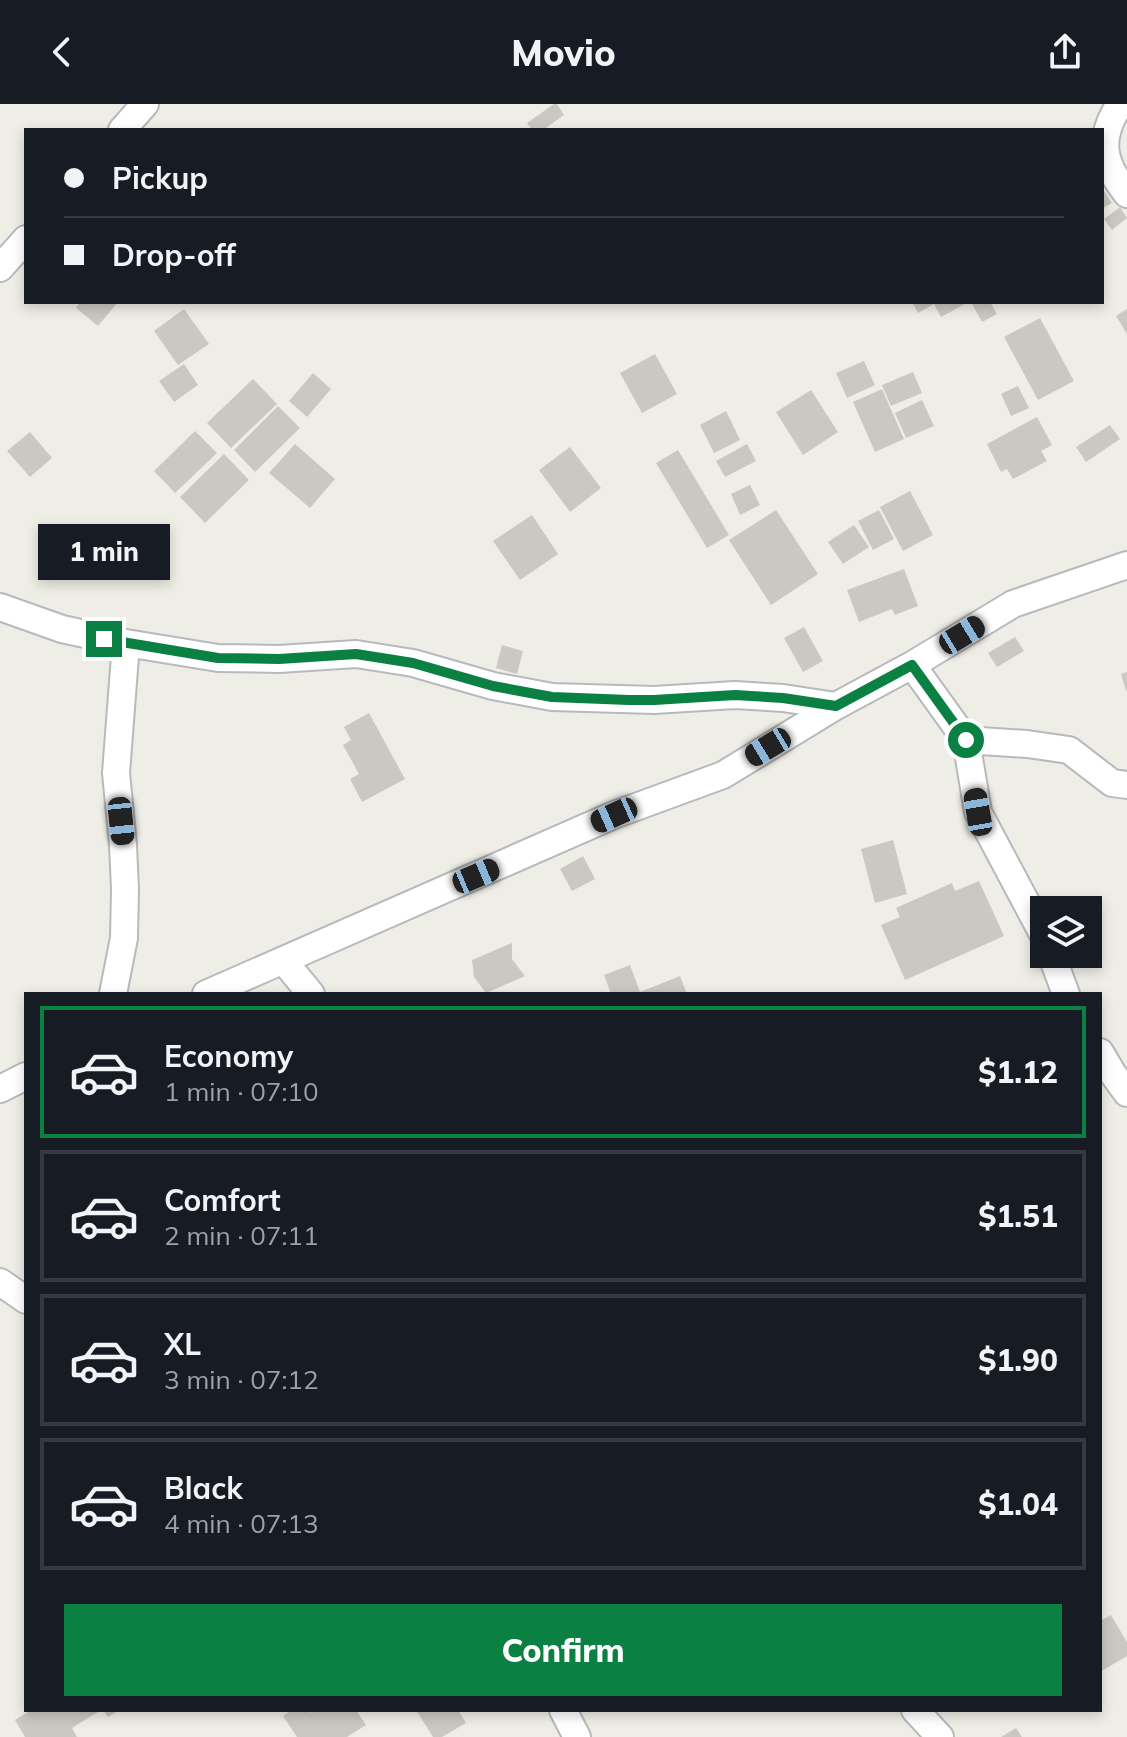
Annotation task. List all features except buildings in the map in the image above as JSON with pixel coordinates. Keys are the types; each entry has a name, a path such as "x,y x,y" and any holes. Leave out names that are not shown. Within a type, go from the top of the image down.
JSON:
{"street":[{"path":"124,128 145,104"},
{"path":"1120,104 1110,120 1104,146 1113,176 1127,194"},
{"path":"0,268 24,241"},
{"path":"211,992 614,815 723,775 1013,604 1127,565"},
{"path":"0,607 62,629 218,658 279,659 356,654 413,663 493,686 552,697 654,700 735,695 836,706"},
{"path":"113,992 124,938 123,845 116,773 126,643"},
{"path":"912,665 966,740 978,812 1030,910"},
{"path":"966,740 1069,750 1112,783 1127,785"},
{"path":"283,960 309,992"},
{"path":"1056,968 1065,992"},
{"path":"1102,1055 1127,1093"},
{"path":"0,1089 24,1077"},
{"path":"0,1282 24,1299"},
{"path":"564,1712 577,1737"},
{"path":"917,1712 940,1737"}],"route":[{"path":"104,639 218,658 279,659 356,654 413,663 493,686 552,697 629,700 735,695 836,706 912,665 966,740"}]}
